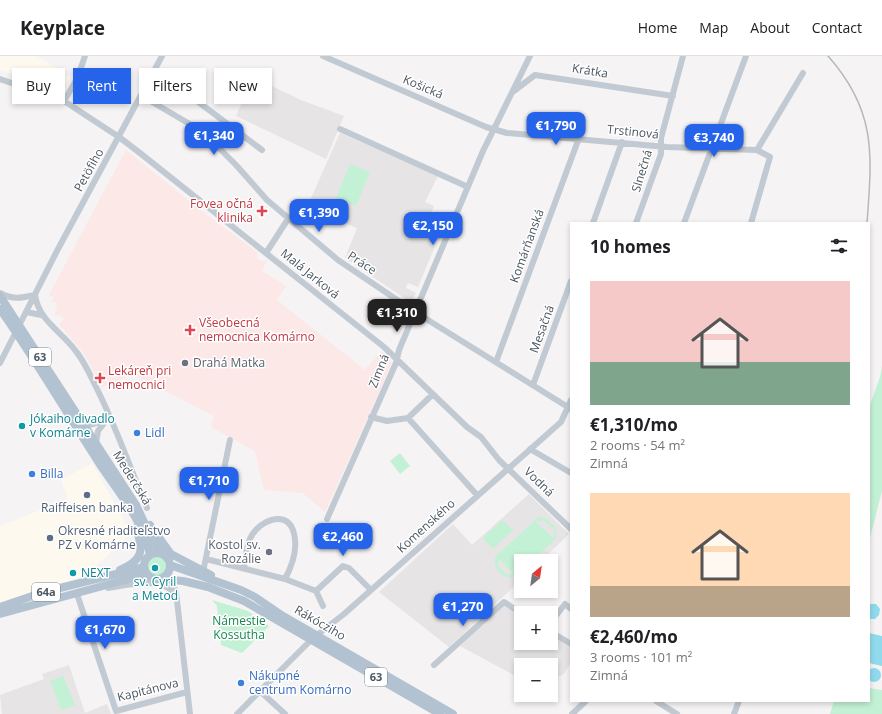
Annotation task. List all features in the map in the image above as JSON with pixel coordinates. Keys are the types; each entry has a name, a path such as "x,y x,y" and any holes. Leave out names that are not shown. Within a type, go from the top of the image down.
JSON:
{"main road":[{"name":"Mederčská","path":"0,296 18,329 123,500 132,510 142,530 150,555"},
{"name":"Mederčská","path":"0,309 18,329 83,422 136,505 155,545 162,554"},
{"path":"92,580 132,565 139,558 141,547 139,537 132,517 123,500"},
{"name":"63","path":"136,505 171,554 203,572 241,590"},
{"path":"146,571 145,560 150,555 156,553 162,554"},
{"name":"63","path":"162,554 167,558 170,565"},
{"path":"161,578 168,573 170,565"},
{"name":"Rákócziho","path":"170,565 241,590 314,638 440,714"},
{"name":"63","path":"146,571 154,579 161,578"},
{"name":"64a","path":"0,607 44,592 92,580 146,571"},
{"name":"64a","path":"0,614 92,590 146,571"},
{"name":"Rákócziho","path":"161,578 208,587 244,601 453,714"}],"street":[{"path":"65,99 77,79 85,56"},
{"name":"Petöfiho","path":"156,68 162,56"},
{"name":"Košická","path":"323,56 494,129"},
{"name":"Zimná","path":"327,519 397,359 415,312 468,187 510,94 530,56"},
{"name":"Slnečná","path":"636,222 661,154 660,145 683,56"},
{"path":"684,222 746,56"},
{"path":"757,150 803,73"},
{"name":"Krátka","path":"510,94 535,75 673,96"},
{"name":"Malá Jarková","path":"0,79 12,83"},
{"name":"Petöfiho","path":"0,363 35,294 139,101"},
{"name":"Malá Jarková","path":"65,102 119,137 397,359 432,394 481,437 508,468"},
{"name":"Práce","path":"156,104 188,123 214,144 288,219 338,260 415,312 570,408"},
{"path":"201,104 262,150"},
{"name":"Trstinová","path":"494,129 522,134 622,142 712,149 757,150 770,157 751,222"},
{"path":"340,130 468,187"},
{"name":"Komárňanská","path":"496,362 579,138"},
{"path":"592,222 622,142"},
{"path":"266,253 288,219"},
{"name":"Mesačná","path":"533,385 570,284"},
{"path":"0,293 18,299 35,294"},
{"name":"Mederčská","path":"35,294 41,315 75,349 86,365 108,420 147,508"},
{"path":"26,312 41,315"},
{"path":"371,417 387,421 408,418 432,394"},
{"name":"Komenského","path":"314,638 371,590 561,422 570,408"},
{"path":"408,418 477,495"},
{"path":"83,422 89,425 108,420"},
{"path":"96,443 98,431 108,420"},
{"path":"203,572 230,440"},
{"path":"530,449 570,472"},
{"name":"Vodná","path":"508,468 570,528"},
{"path":"244,568 249,540 258,526 273,519 283,520 292,527 295,543 293,564 285,580"},
{"path":"206,559 244,568 316,591 324,606"},
{"path":"316,591 343,566 350,568 371,590"},
{"path":"171,580 176,588 190,714"},
{"path":"92,590 144,583 168,586 176,598"},
{"name":"Kapitánova","path":"77,594 116,711 187,692"},
{"path":"434,665 504,602 514,608"},
{"path":"558,612 564,604 570,608"},
{"path":"558,636 570,643"},
{"path":"237,714 314,638"},
{"path":"260,691 285,714"},
{"path":"572,714 585,702"},
{"path":"658,702 677,714"},
{"path":"734,714 739,702"}],"shaded area":[{"path":"0,56 37,56 56,68 12,68 12,75 0,70"},
{"path":"65,73 71,77 65,85"},
{"path":"272,86 301,100 344,116 326,159 236,116 241,104 272,104"},
{"path":"340,133 438,176 425,202 434,206 426,227 440,234 418,287 408,283 406,288 416,293 410,302 345,258 357,228 307,207"},
{"name":"Všeobecná nemocnica Komárno","path":"126,150 195,206 258,253 257,259 263,261 267,260 262,271 286,286 277,300 365,370 382,351 392,363 325,512 303,493 264,490 255,451 211,427 214,416 138,377 136,373 102,387 85,355 59,324 64,319 59,314 56,316 54,313 58,309 55,306 57,304 54,301 51,303 54,297 49,295"},
{"path":"92,463 131,533 89,573 44,592 0,607 0,526 68,499 61,480"},
{"path":"529,494 569,534 548,554 514,554 514,587 449,647 379,592 453,524 472,545"},
{"path":"504,606 514,612 514,650 558,650 558,640 570,647 570,664 564,674 558,677 558,658 514,658 514,675 460,646"},
{"path":"69,665 85,713 107,704 111,714 2,714 0,695 44,679 42,674"}],"green space":[{"path":"350,164 370,172 356,206 336,198"},
{"path":"882,366 882,491 870,538 870,405 880,377"},
{"path":"400,453 410,466 400,474 390,461"},
{"path":"539,517 547,519 556,528 556,538 540,554 514,554 514,574 499,559 498,566 506,574 514,575 514,576 506,577 498,571 495,561 496,556","holes":["543,520 554,529 555,533 553,538 536,522"]},
{"path":"502,520 513,530 493,549 483,538"},
{"path":"157,555 165,558 168,566 165,574 157,577 149,574 146,566 149,558"},
{"name":"Námestie Kossutha","path":"212,600 248,611 269,626 242,653 221,645 217,606"},
{"path":"63,676 75,705 61,710 50,681"},
{"path":"870,688 882,690 882,714 830,714 834,702 870,702"}],"water":[{"path":"870,604 876,604 880,609 879,615 875,619 870,619"},
{"path":"870,633 882,636 882,666 870,663"},
{"path":"874,668 880,672 881,675 879,680 874,682 870,680 870,670"}],"railway":[{"path":"828,56 844,76 855,96 863,115 868,135 870,176 867,222"}],"place":[{"name":"Fovea očná klinika","path":"262,211"},
{"name":"Všeobecná nemocnica Komárno","path":"190,330"},
{"name":"Drahá Matka","path":"185,363"},
{"name":"Lekáreň pri nemocnici","path":"100,378"},
{"name":"Jókaiho divadlo v Komárne","path":"22,426"},
{"name":"Lidl","path":"137,433"},
{"name":"Billa","path":"32,474"},
{"name":"Raiffeisen banka","path":"87,495"},
{"name":"Okresné riaditeľstvo PZ v Komárne","path":"50,538"},
{"name":"Kostol sv. Rozálie","path":"269,552"},
{"name":"sv. Cyril a Metod","path":"155,568"},
{"name":"NEXT","path":"73,573"},
{"name":"Nákupné centrum Komárno","path":"241,683"}]}
